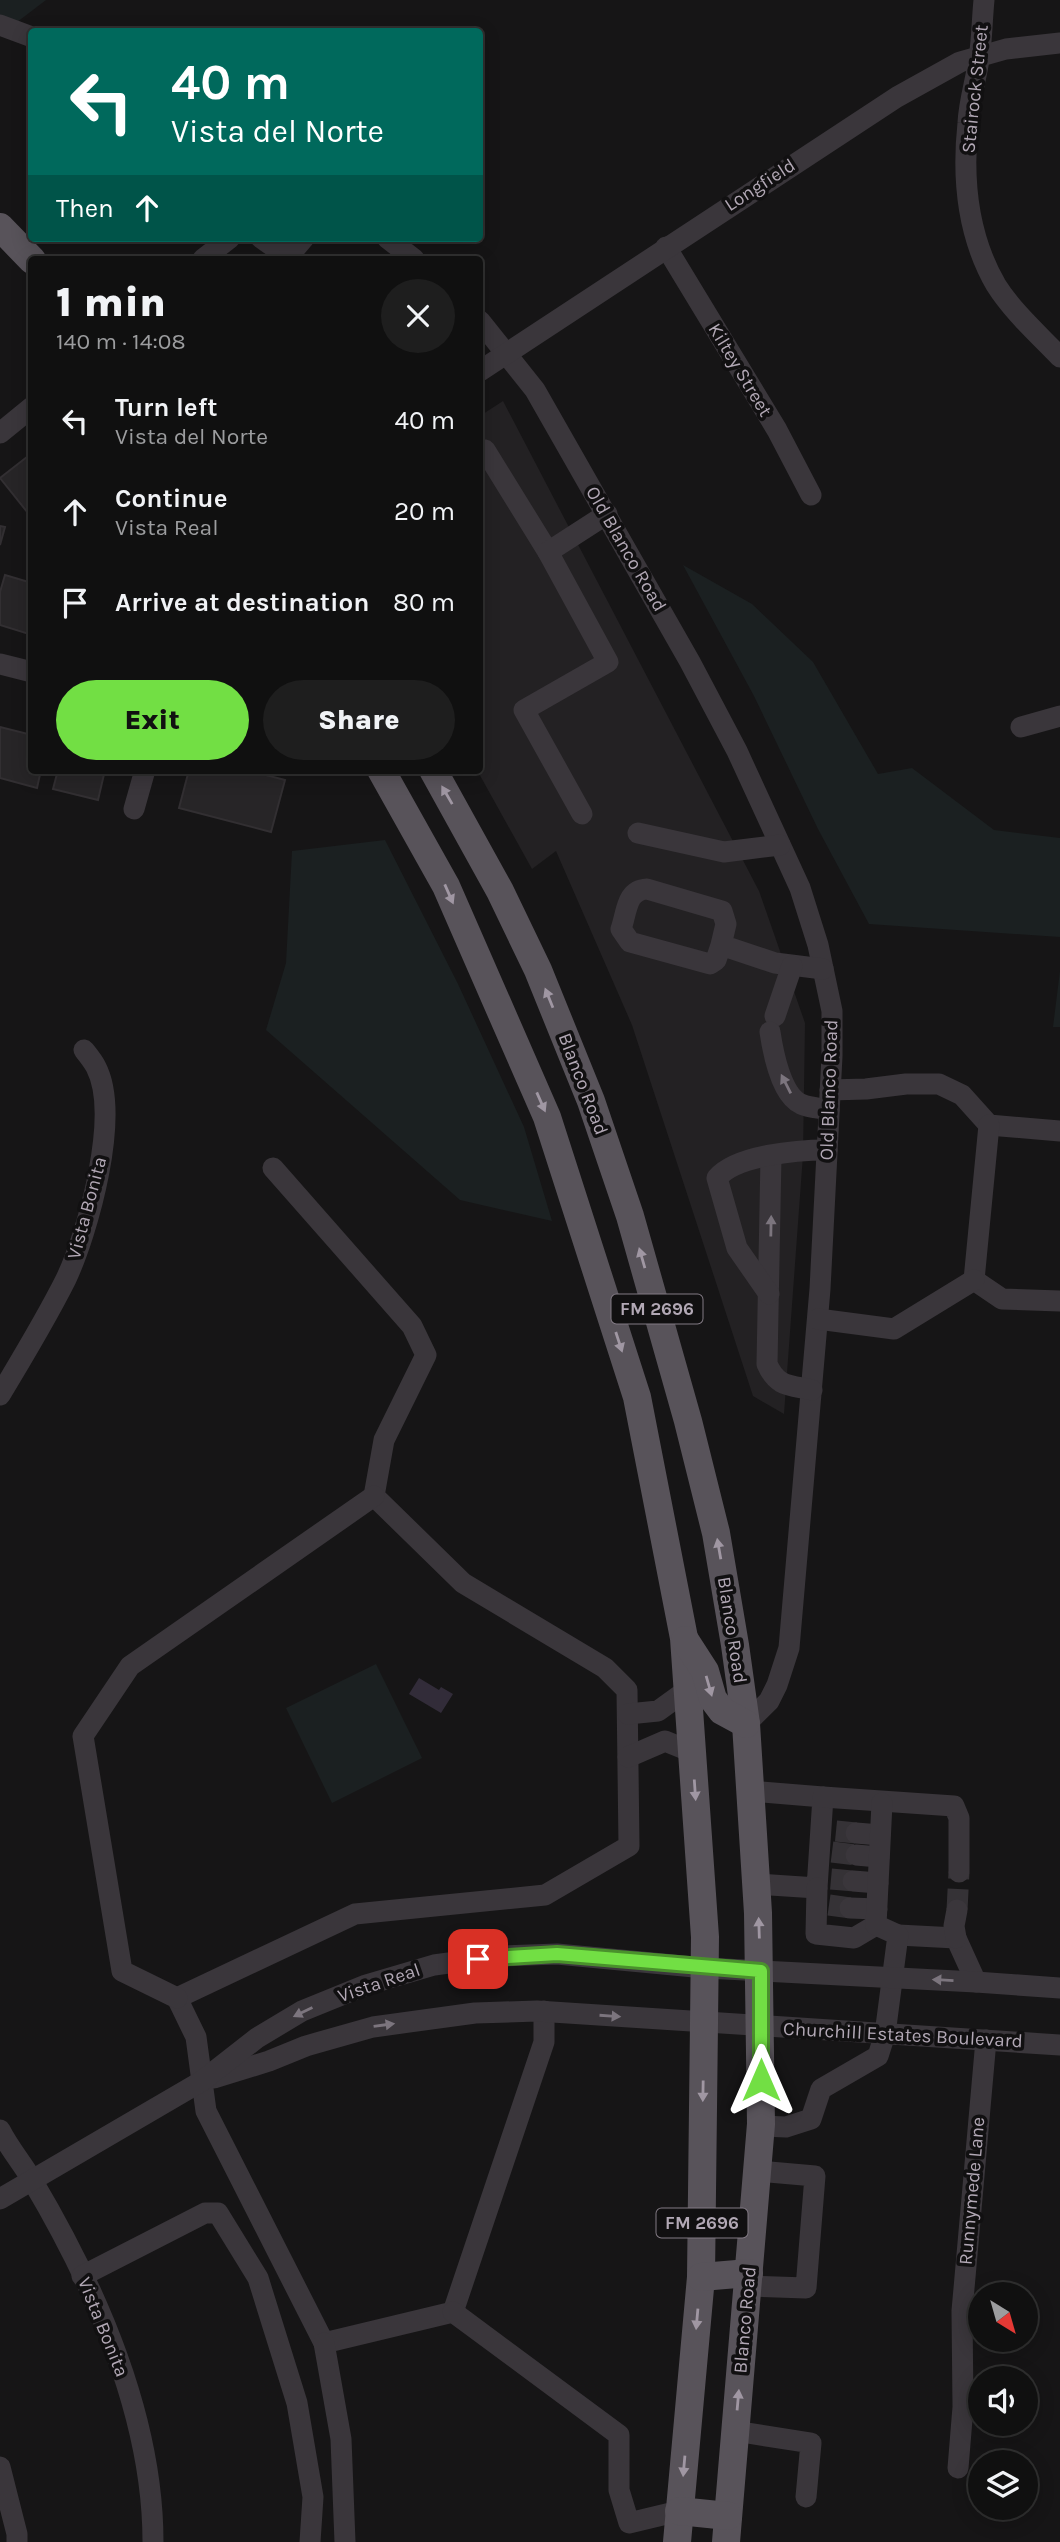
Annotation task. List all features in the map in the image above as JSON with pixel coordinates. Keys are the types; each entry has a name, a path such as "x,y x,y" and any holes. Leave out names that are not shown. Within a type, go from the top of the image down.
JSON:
{"main road":[{"path":"0,227 28,256"},
{"name":"FM 2696","path":"383,774 446,886 547,1117 636,1397 684,1638 705,1968 701,2277 677,2542"},
{"name":"Blanco Road","path":"435,774 500,891 538,970 591,1101 630,1216 688,1421 716,1533 746,1724 761,1971 761,2126 727,2529"},
{"path":"684,1638 705,1671 713,1699 722,1711 746,1724"},
{"path":"701,2277 748,2279"},
{"path":"680,2511 727,2529"}],"street":[{"name":"Stairock Street","path":"984,0 979,57 968,122 967,184 972,227 978,248 997,286 1024,320 1060,357"},
{"path":"0,25 28,36"},
{"name":"Longfield","path":"483,368 897,97 960,62 1006,49 1060,43"},
{"path":"208,256 225,242"},
{"path":"266,242 284,256"},
{"path":"289,256 301,242"},
{"path":"392,242 410,256"},
{"name":"Kiltey Street","path":"666,247 777,430 811,495"},
{"name":"Old Blanco Road","path":"483,325 535,390 607,514 737,751 800,888 824,970 832,1011 818,1320 789,1648 778,1685 769,1701 746,1724"},
{"path":"5,421 28,409"},
{"path":"483,452 485,450 548,552 608,662 524,710 582,814"},
{"path":"548,552 607,514"},
{"path":"0,664 28,671"},
{"path":"1021,727 1060,716"},
{"path":"134,809 144,774"},
{"path":"638,833 724,852 780,845"},
{"path":"637,889 647,889 722,911 726,924 722,945 716,960 710,964 630,942 621,929 632,894 637,889"},
{"path":"722,945 775,964 824,970"},
{"path":"792,966 773,1024 775,1059 785,1086 797,1102 803,1105 830,1100 866,1089 906,1084 939,1084 962,1095 989,1125 1060,1131"},
{"name":"Vista Bonita","path":"0,1395 67,1277 83,1235 94,1192 103,1150 105,1100 97,1068 84,1050"},
{"path":"974,1280 989,1125"},
{"path":"769,1294 737,1248 717,1178 730,1166 799,1150 827,1150"},
{"path":"771,1156 767,1364 772,1376 781,1384 812,1390"},
{"path":"273,1168 412,1326 426,1355 384,1440 374,1496 130,1666 83,1736 122,1971 177,1998 196,2037 206,2111 324,2343 341,2439 345,2542"},
{"path":"974,1280 1002,1299 1060,1301"},
{"path":"818,1320 894,1329 974,1280"},
{"path":"177,1998 355,1914 545,1895 629,1846 627,1690 605,1668 463,1583 374,1496"},
{"path":"628,1714 658,1712 687,1690"},
{"path":"628,1757 665,1741 692,1752"},
{"path":"750,1791 882,1803 954,1806 959,1818 959,1872"},
{"path":"823,1797 837,1842 816,1934 854,1938 876,1917 882,1803"},
{"path":"837,1842 880,1835"},
{"path":"837,1842 879,1857"},
{"path":"853,1881 878,1883"},
{"path":"756,1884 827,1893 876,1917 898,1935 956,1938"},
{"path":"957,1910 954,1926 956,1938 976,1982"},
{"path":"761,2126 786,2127 811,2119 821,2089 878,2056 885,2034 898,1935"},
{"name":"Vista Real","path":"0,2199 202,2081 257,2038 302,2011 366,1985 434,1965 500,1956 557,1954 761,1971"},
{"path":"761,1971 1060,1988"},
{"path":"453,2312 544,2042 544,2011"},
{"name":"Vista Real","path":"202,2081 373,2027 475,2013 544,2011 704,2023"},
{"name":"Churchill Estates Boulevard","path":"704,2023 1060,2045"},
{"name":"Runnymede Lane","path":"958,2468 963,2407 962,2311 986,2040"},
{"name":"Vista Bonita","path":"0,2130 32,2180 100,2310 120,2363 146,2465 153,2542"},
{"path":"748,2279 806,2288 815,2176 758,2171"},
{"path":"82,2276 205,2213 218,2213 258,2278 297,2403 313,2497 310,2542"},
{"path":"324,2343 453,2312"},
{"path":"453,2312 619,2435 619,2490 626,2532 680,2511"},
{"path":"735,2431 811,2443 806,2497"},
{"path":"0,2467 17,2542"}],"shaded area":[{"path":"0,0 46,0 0,35"},
{"path":"503,401 759,891 805,1023 803,1155 784,1414 753,1396 632,1025 556,851 532,869 479,774 483,774 483,414"},
{"path":"683,565 752,604 813,662 878,774 912,768 994,830 1060,838 1060,937 869,924 818,829 754,696"},
{"path":"385,840 458,984 524,1127 552,1221 460,1200 266,1030 286,963 292,851"},
{"path":"1060,971 1060,1027 1053,1027"},
{"path":"376,1664 422,1758 332,1803 286,1708"},
{"path":"419,1678 439,1690 441,1687 453,1694 441,1713 409,1694"}],"building":[{"path":"28,456 28,513 0,478"},
{"path":"0,526 5,527 0,545"},
{"path":"5,575 28,582 28,634 0,625 0,592"},
{"path":"0,727 28,734 28,774 40,774 37,788 0,778"},
{"path":"57,774 104,774 98,800 53,789"},
{"path":"188,774 262,774 285,780 271,832 179,808"}],"tunnel":[{"path":"836,1831 856,1833"},
{"path":"832,1852 856,1855"},
{"path":"957,1910 959,1872"},
{"path":"831,1879 853,1881"},
{"path":"829,1905 850,1908"}],"route":[{"path":"478,1959 557,1954 761,1971 761,2080"}]}
